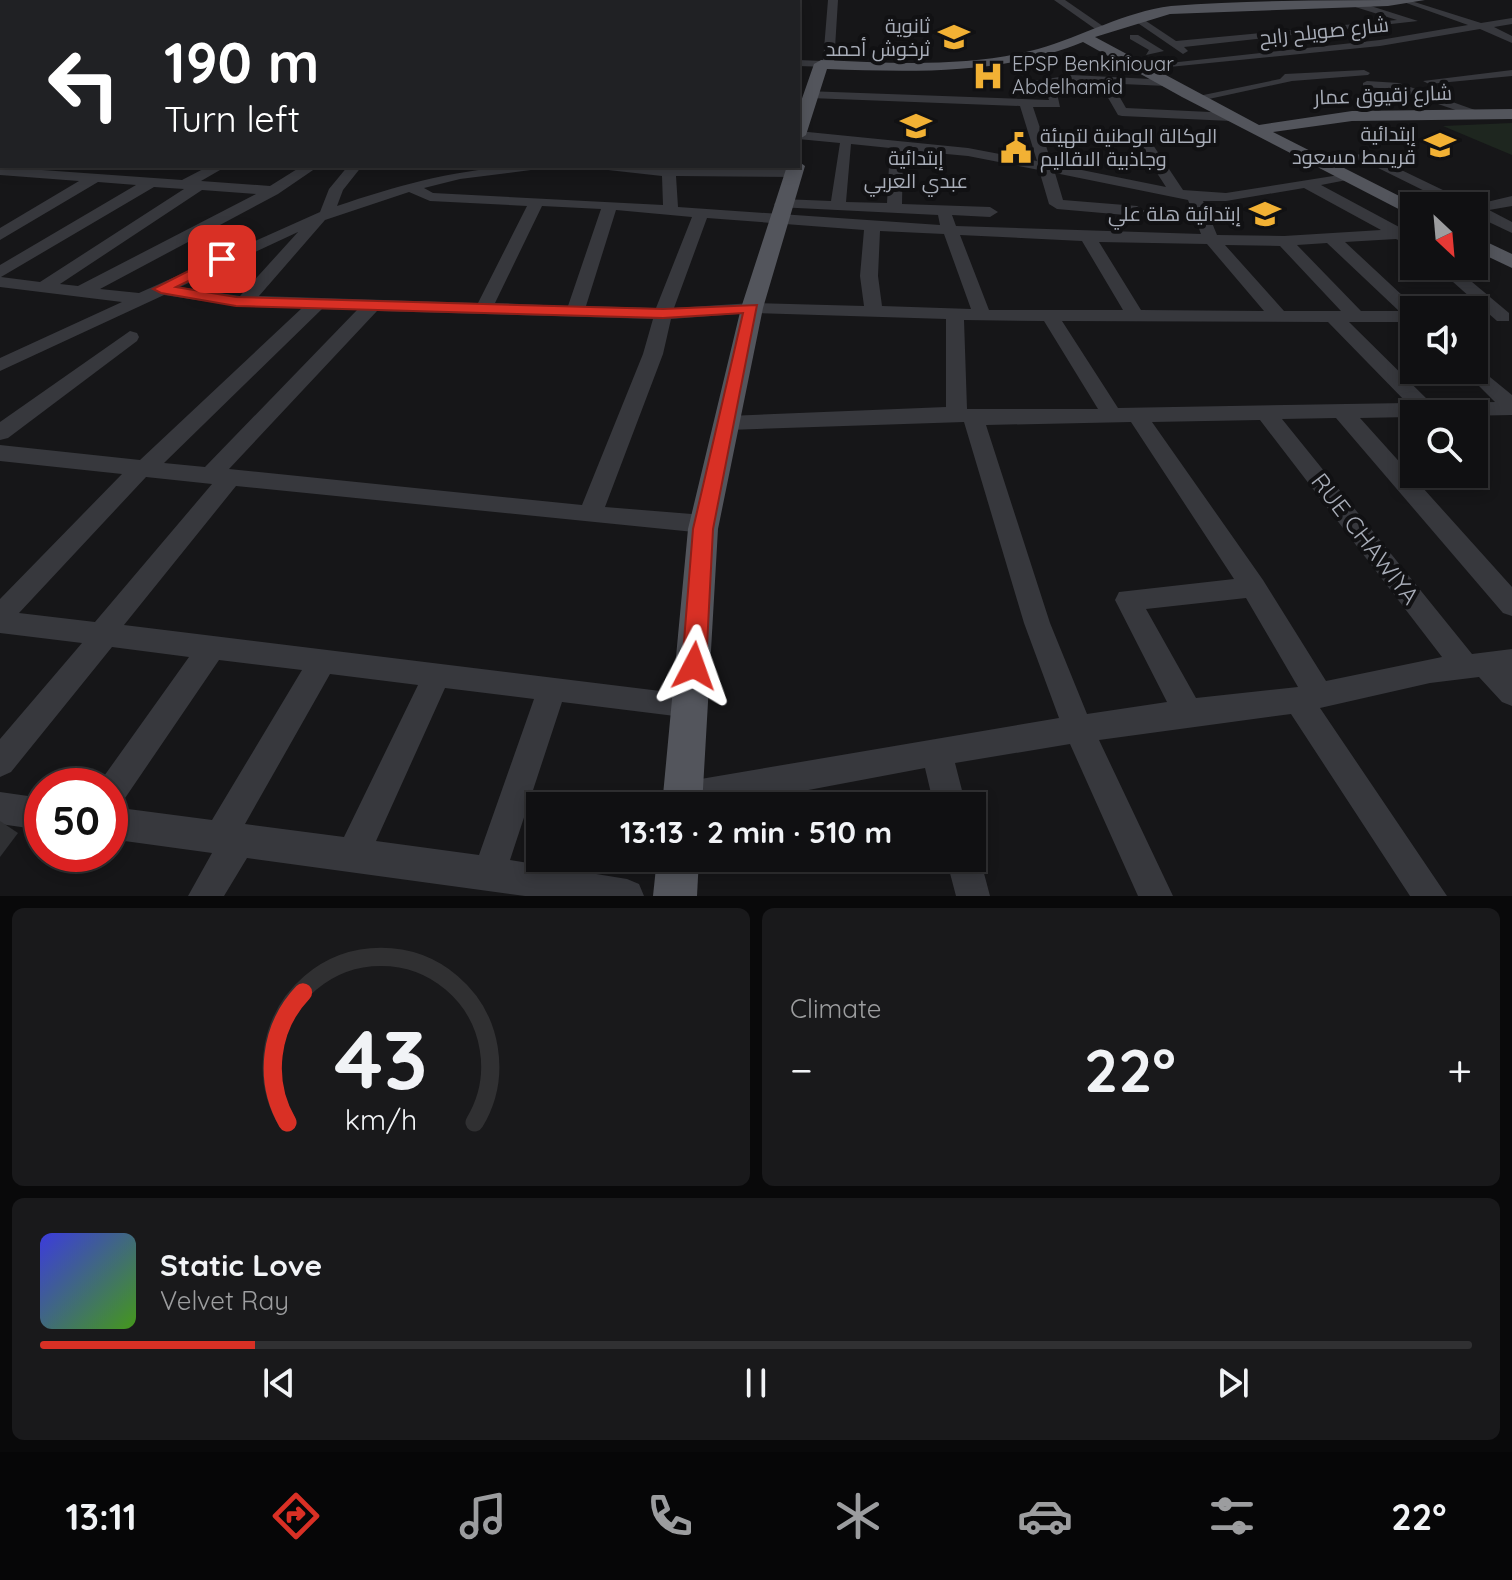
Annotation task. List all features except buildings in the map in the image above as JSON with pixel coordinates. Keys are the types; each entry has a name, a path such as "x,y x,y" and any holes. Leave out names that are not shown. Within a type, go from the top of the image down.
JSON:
{"main road":[{"path":"800,124 806,89 824,64 913,67 977,63 1041,52 1134,17 1203,6 1419,0"},
{"path":"1082,37 1400,204"},
{"name":"شارع زقيوق عمار","path":"1257,130 1364,114 1489,110 1512,114"},
{"path":"683,792 704,524 752,308 779,212 796,170"},
{"path":"1488,250 1512,262"},
{"path":"675,896 677,872"}],"street":[{"path":"800,63 824,64 833,0"},
{"path":"1059,0 1102,29"},
{"path":"1402,1 1482,26 1512,40"},
{"path":"1355,4 1456,32"},
{"path":"1134,17 1201,62"},
{"path":"1173,45 1413,21"},
{"name":"شارع صويلح رابح","path":"1139,67 1456,32 1512,21"},
{"path":"1121,56 1159,51 1134,37"},
{"path":"1489,110 1429,81 1512,73"},
{"path":"1473,76 1512,88"},
{"path":"1195,98 1286,81 1285,77 1365,79 1489,110"},
{"path":"806,89 1056,104 1044,82 1092,79 1167,82"},
{"path":"1092,79 1097,92 1111,92 1122,112 1231,117"},
{"path":"1025,102 1057,204 1137,211"},
{"path":"800,135 897,143 1044,166 1187,196 1226,197 1347,176"},
{"path":"1140,136 1187,196 1211,239 1279,317"},
{"path":"894,208 897,143"},
{"path":"838,206 845,146"},
{"path":"1322,163 1366,157 1435,192"},
{"path":"0,235 109,168"},
{"path":"45,286 217,168"},
{"path":"84,290 273,191 309,168"},
{"path":"245,301 322,217 336,189 353,168"},
{"path":"0,365 239,250 322,217 408,186 454,175 514,168"},
{"path":"628,168 669,172 796,170"},
{"path":"0,171 273,191"},
{"path":"669,172 671,212"},
{"path":"0,272 150,183"},
{"path":"1308,184 1400,235"},
{"path":"408,186 430,197 610,205 700,215 838,206 990,212"},
{"path":"1488,204 1512,201"},
{"path":"484,308 536,203"},
{"path":"575,311 610,205"},
{"path":"945,211 947,229 982,315"},
{"path":"779,212 872,227 1284,241 1400,238"},
{"path":"590,514 653,354 663,314 700,215"},
{"path":"1488,218 1512,228"},
{"path":"872,227 869,276 873,310"},
{"path":"1087,236 1135,315"},
{"path":"1332,239 1400,304"},
{"path":"1284,241 1357,318"},
{"path":"1461,280 1507,317"},
{"path":"0,282 141,299"},
{"path":"161,289 245,301 663,314 752,308 955,315 1400,317"},
{"path":"0,619 144,467 318,303"},
{"path":"0,762 104,633 220,477 373,304"},
{"path":"955,315 965,415 1037,623 1078,728 1156,896"},
{"path":"1050,316 1254,587 1308,698 1430,896"},
{"path":"1335,319 1416,400"},
{"path":"0,433 130,337 94,322"},
{"path":"1488,384 1512,407"},
{"path":"1488,408 1512,407"},
{"path":"728,423 965,415 1400,409"},
{"path":"1341,410 1512,605"},
{"name":"RUE CHAWIYA","path":"1265,412 1512,693"},
{"path":"0,453 704,524"},
{"path":"1188,712 1128,600 1254,587"},
{"path":"0,619 691,705"},
{"path":"127,768 212,647"},
{"path":"205,896 229,838 323,660"},
{"path":"732,792 937,751 1188,712 1308,698 1488,665"},
{"path":"353,855 437,674"},
{"path":"489,873 552,688"},
{"path":"937,751 947,792"},
{"path":"0,808 24,811"},
{"path":"128,825 489,873 627,896"},
{"path":"967,872 973,896"}],"shaded area":[{"path":"1512,123 1512,155 1443,126"}],"place":[{"name":"ثانوية ثرخوش أحمد","path":"954,37"},
{"name":"EPSP Benkiniouar Abdelhamid","path":"988,76"},
{"name":"إبتدائية عبدي العربي","path":"916,126"},
{"name":"إبتدائية قريمط مسعود","path":"1440,145"},
{"name":"الوكالة الوطنية لتهيئة وجاذبية الاقاليم","path":"1016,148"},
{"name":"إبتدائية هلة علي","path":"1265,214"}],"route":[{"path":"222,259 161,289 236,301 663,314 752,308 703,529 694,666"}]}
